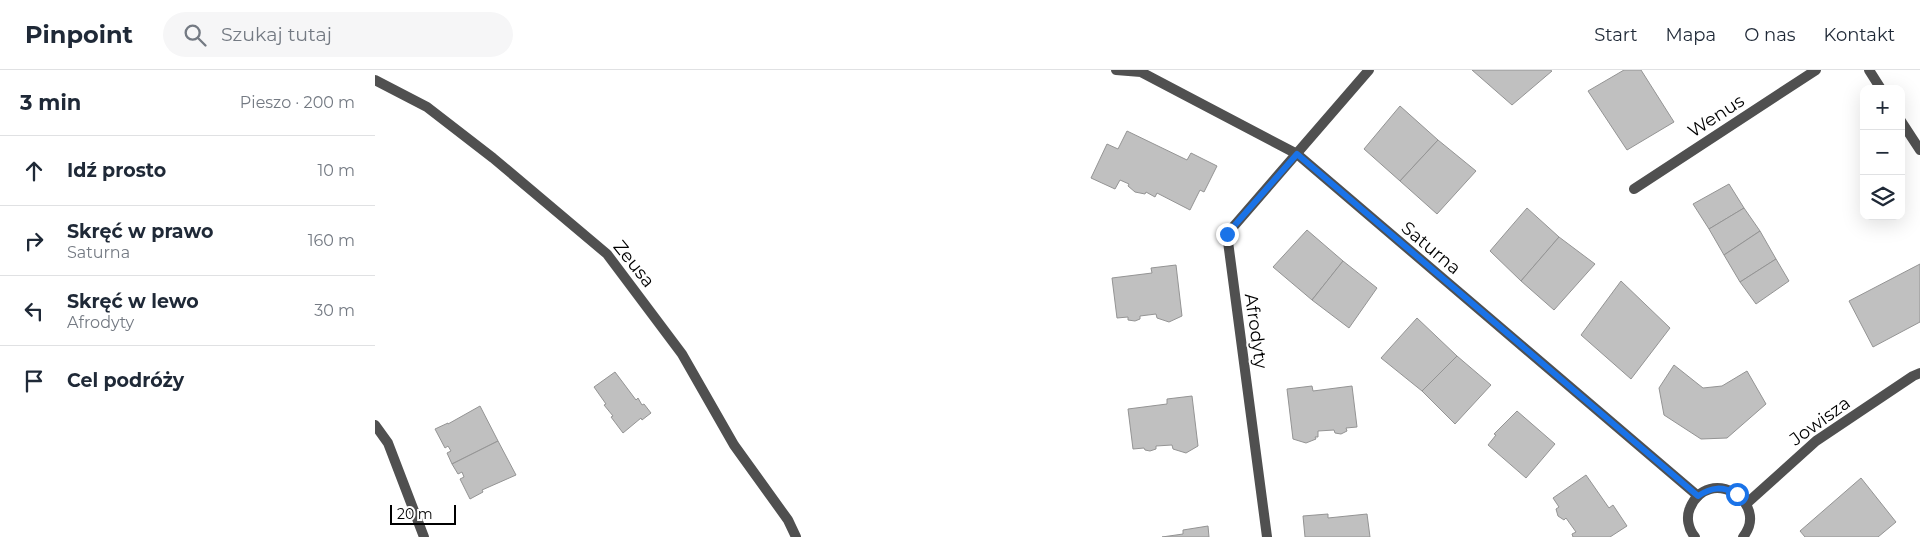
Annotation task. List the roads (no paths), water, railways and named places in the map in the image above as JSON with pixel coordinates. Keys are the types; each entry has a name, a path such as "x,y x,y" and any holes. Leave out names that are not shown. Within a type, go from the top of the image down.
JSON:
{"street":[{"name":"Saturna","path":"1116,70 1141,72 1297,154 1698,496"},
{"name":"Afrodyty","path":"1267,537 1227,234 1369,70"},
{"name":"Wenus","path":"1634,189 1816,70"},
{"path":"1869,70 1878,85"},
{"name":"Zeusa","path":"375,80 427,107 493,158 607,254 682,354 734,445 788,520 795,537"},
{"path":"1905,127 1920,150"},
{"name":"Jowisza","path":"1746,504 1816,441 1920,373"},
{"path":"375,425 388,443 424,537"},
{"path":"1695,537 1688,523 1689,512 1693,502 1707,490 1717,488 1728,489 1737,494 1746,504 1749,524 1743,537"}]}
